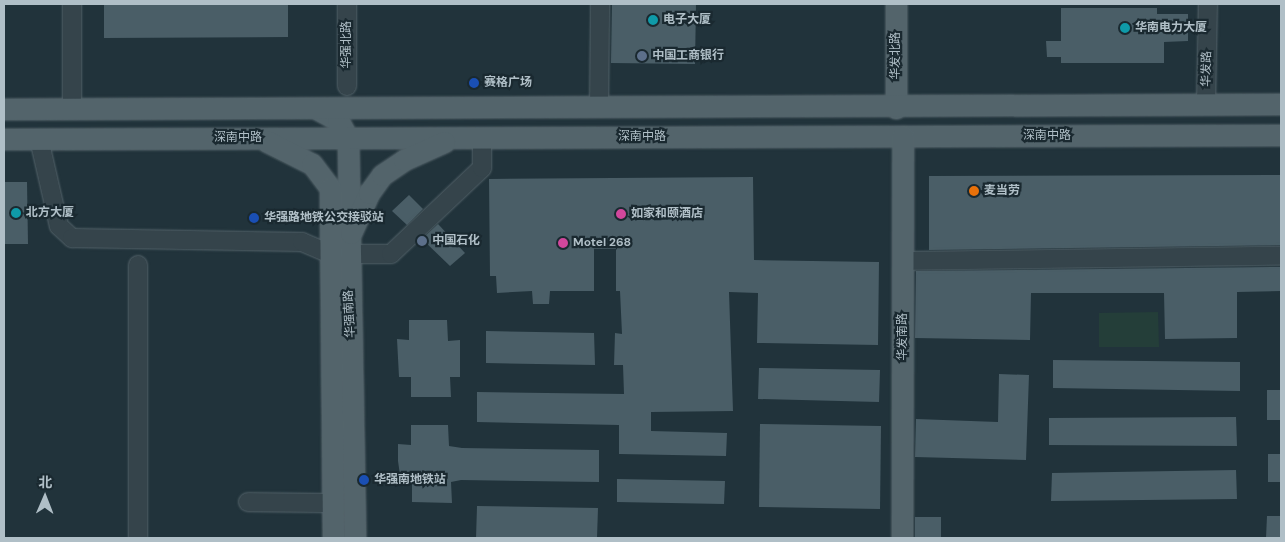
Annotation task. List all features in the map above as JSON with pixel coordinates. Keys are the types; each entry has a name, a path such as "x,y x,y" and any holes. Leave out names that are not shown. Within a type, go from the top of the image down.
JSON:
{"main road":[{"name":"华发北路","path":"896,4 902,108"},
{"name":"华发北路","path":"902,108 908,4"},
{"path":"4,109 902,108 1281,104"},
{"path":"313,108 338,120 348,139"},
{"name":"深南中路","path":"4,139 1281,135"},
{"name":"华发南路","path":"902,538 903,136"},
{"name":"华强南路","path":"259,138 312,164 330,188 342,250 354,357 355,538"},
{"path":"342,250 369,193 382,175 417,153 456,138"},
{"name":"华强南路","path":"333,538 342,250 348,139"}],"street":[{"path":"72,4 72,109"},
{"name":"华强北路","path":"347,4 347,86"},
{"path":"599,108 600,4"},
{"name":"华发路","path":"1206,104 1208,4"},
{"path":"240,253 342,250 391,254 482,168 482,138"},
{"path":"39,139 60,226 72,238 302,242 342,250"},
{"path":"904,261 1281,256"},
{"path":"138,264 138,538"},
{"path":"248,502 334,503"}],"green space":[{"path":"1158,312 1159,347 1099,347 1099,313"}],"building":[{"path":"104,4 288,4 288,37 104,38"},
{"name":"电子大厦","path":"612,4 696,4 695,64 611,63"},
{"name":"华南电力大厦","path":"1061,8 1157,8 1157,14 1188,14 1188,41 1164,42 1164,63 1061,63 1061,57 1047,57 1046,41 1061,41"},
{"path":"1281,175 1281,245 929,250 929,176"},
{"path":"753,177 754,260 879,262 878,345 757,343 758,293 729,292 733,411 651,412 651,431 727,433 726,456 619,454 619,425 477,422 477,392 624,394 623,365 614,365 615,333 622,334 620,291 616,291 616,249 594,249 594,291 550,291 549,304 533,304 532,291 497,293 496,276 490,276 489,179"},
{"name":"北方大厦","path":"4,182 27,182 28,244 4,244"},
{"path":"409,195 423,209 407,225 392,211"},
{"path":"438,224 465,253 450,266 422,239"},
{"path":"1281,267 1281,291 1237,292 1237,338 1165,339 1164,293 1031,293 1030,340 915,338 916,271"},
{"path":"409,320 447,320 448,341 460,340 460,377 450,377 451,397 411,397 411,377 399,377 397,339 409,340"},
{"path":"486,331 594,333 595,365 486,363"},
{"path":"1053,360 1240,362 1240,391 1053,388"},
{"path":"759,368 880,370 879,402 758,399"},
{"path":"999,374 1029,375 1026,460 915,457 916,419 998,422"},
{"path":"1267,390 1281,390 1281,420 1267,420"},
{"path":"1236,417 1237,446 1049,445 1049,418"},
{"path":"760,424 881,426 880,509 759,507"},
{"path":"411,425 448,425 449,446 462,448 599,450 599,482 461,480 451,482 452,503 412,502 412,483 401,482 398,461 398,444 411,445"},
{"path":"1268,454 1281,454 1281,482 1268,482"},
{"path":"1236,470 1237,499 1051,501 1052,473"},
{"path":"617,479 725,481 724,504 617,502"},
{"path":"477,506 598,508 597,538 476,538"},
{"path":"1267,516 1281,516 1281,538 1266,538"},
{"path":"915,517 941,517 941,538 915,538"}],"place":[{"name":"电子大厦","path":"653,20"},
{"name":"华南电力大厦","path":"1125,28"},
{"name":"中国工商银行","path":"642,56"},
{"name":"赛格广场","path":"474,83"},
{"name":"麦当劳","path":"974,191"},
{"name":"北方大厦","path":"16,213"},
{"name":"如家和颐酒店","path":"621,214"},
{"name":"华强路地铁公交接驳站","path":"254,218"},
{"name":"中国石化","path":"422,241"},
{"name":"Motel 268","path":"563,243"},
{"name":"华强南地铁站","path":"364,480"}]}
